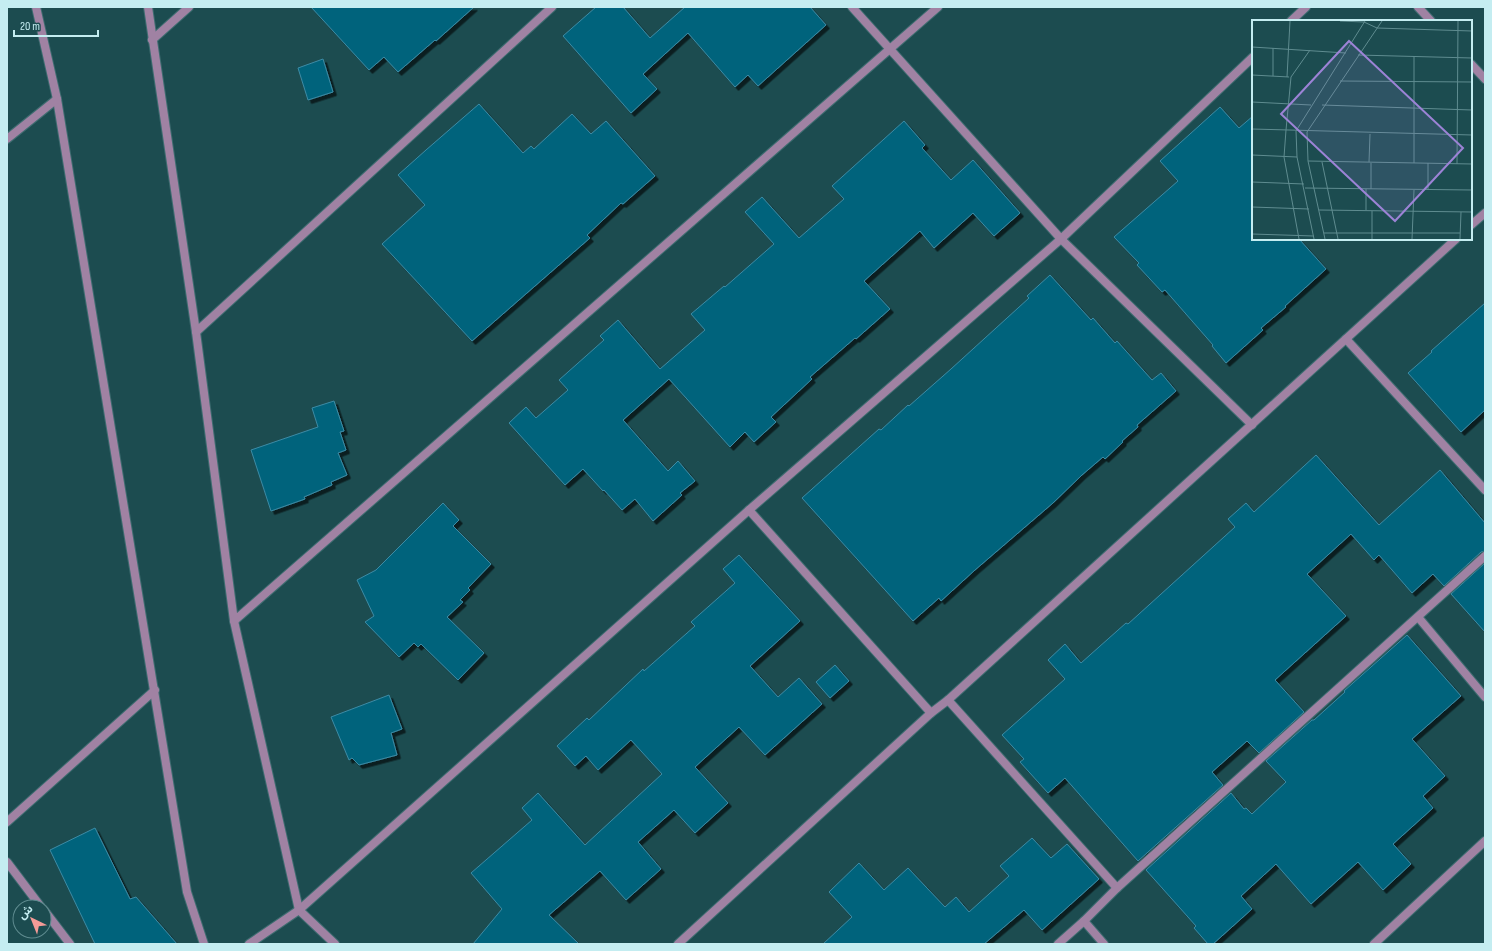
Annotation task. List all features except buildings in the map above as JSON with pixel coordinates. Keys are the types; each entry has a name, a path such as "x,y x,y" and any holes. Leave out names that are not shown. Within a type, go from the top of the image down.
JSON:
{"street":[{"path":"36,7 57,99 187,892 204,944"},
{"path":"148,7 196,332 234,620 299,910 335,944"},
{"path":"152,40 189,7"},
{"path":"196,332 552,7"},
{"path":"852,7 1061,239 1252,425"},
{"path":"234,620 938,7"},
{"path":"1292,20 1306,7"},
{"path":"1418,7 1430,20"},
{"path":"249,944 299,910 749,510 1061,239 1252,58"},
{"path":"1472,65 1485,79"},
{"path":"7,139 57,99"},
{"path":"1472,224 1485,213"},
{"path":"678,944 932,712 948,700 1455,240"},
{"path":"1346,339 1485,490"},
{"path":"749,510 932,712"},
{"path":"1058,944 1084,922 1117,888 1485,556"},
{"path":"1418,617 1485,697"},
{"path":"7,822 155,690"},
{"path":"948,700 1117,888"},
{"path":"1374,944 1485,841"},
{"path":"7,862 35,899"},
{"path":"52,920 70,944"},
{"path":"1084,922 1104,944"}]}
